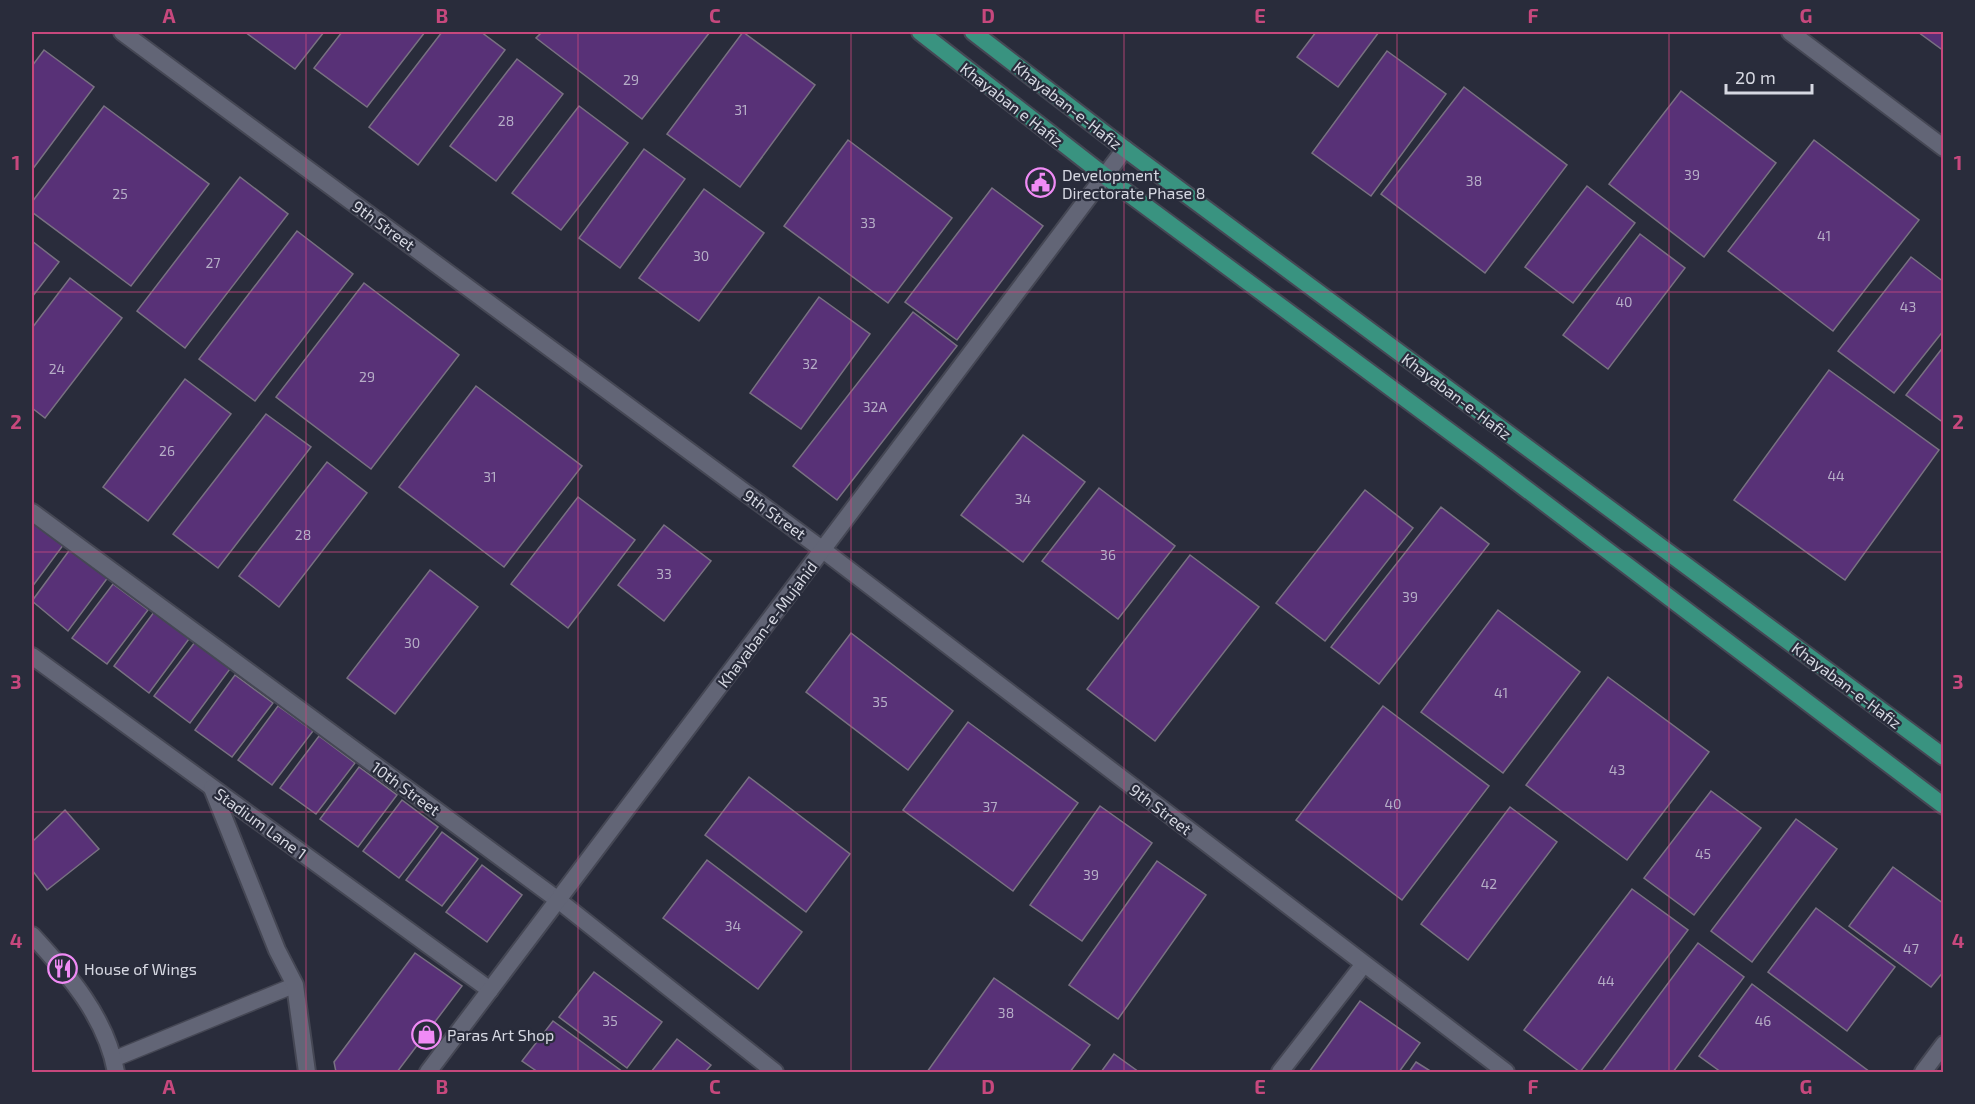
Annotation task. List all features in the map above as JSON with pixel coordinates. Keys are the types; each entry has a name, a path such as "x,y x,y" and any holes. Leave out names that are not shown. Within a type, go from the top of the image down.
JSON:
{"main road":[{"name":"Khayaban e Hafiz","path":"920,32 1105,176"},
{"name":"Khayaban-e-Hafiz","path":"973,32 1125,149 1944,757"},
{"name":"Khayaban-e-Hafiz","path":"1105,176 1488,460 1944,806"}],"street":[{"name":"9th Street","path":"122,32 823,550 1506,1072"},
{"path":"1790,32 1944,148"},
{"name":"Khayaban-e-Mujahid","path":"428,1072 1125,149"},
{"name":"10th Street","path":"32,512 558,900 775,1072"},
{"name":"Stadium Lane 1","path":"32,656 490,990"},
{"path":"212,788 277,950 295,984 307,1072"},
{"path":"32,935 89,1002 115,1066"},
{"path":"1281,1072 1364,963"},
{"path":"1923,1072 1944,1044"}],"lane":[{"path":"115,1066 295,984"}],"building":[{"path":"245,32 324,32 295,69"},
{"path":"342,32 425,32 367,107 314,68"},
{"path":"442,32 481,32 505,50 418,165 369,127"},
{"path":"542,32 710,32 642,119 536,38"},
{"path":"743,32 815,85 740,187 667,134"},
{"path":"1316,32 1379,32 1338,87 1297,57"},
{"path":"1918,32 1944,32 1944,51"},
{"path":"44,50 94,87 32,170 32,66"},
{"path":"1387,51 1446,94 1371,196 1312,153"},
{"path":"517,59 563,94 496,181 450,146"},
{"path":"1464,87 1567,165 1485,273 1381,194"},
{"path":"1681,91 1776,163 1704,257 1609,184"},
{"path":"104,106 209,184 131,286 32,212 32,202"},
{"path":"579,106 628,143 561,230 512,193"},
{"path":"848,140 952,218 888,303 784,226"},
{"path":"1814,140 1919,220 1833,331 1728,251"},
{"path":"644,149 685,179 620,268 579,238"},
{"path":"240,177 288,214 185,348 137,311"},
{"path":"1587,186 1635,223 1573,303 1525,267"},
{"path":"992,188 1043,226 957,340 905,302"},
{"path":"704,189 764,233 699,321 639,278"},
{"path":"297,231 353,274 255,401 199,359"},
{"path":"1640,234 1685,268 1608,369 1563,335"},
{"path":"32,241 59,262 32,297"},
{"path":"1911,257 1944,282 1944,330 1894,393 1838,351"},
{"path":"70,278 122,318 45,418 32,408 32,328"},
{"path":"364,283 459,355 371,469 276,397"},
{"path":"819,297 870,334 801,429 750,393"},
{"path":"913,312 957,346 837,500 793,466"},
{"path":"1944,346 1944,423 1906,395"},
{"path":"1829,370 1939,450 1845,580 1734,500"},
{"path":"185,379 231,414 148,521 103,487"},
{"path":"476,386 582,466 504,567 399,487"},
{"path":"266,414 311,447 218,568 173,534"},
{"path":"1023,435 1085,482 1023,562 961,515"},
{"path":"327,462 367,493 279,607 239,576"},
{"path":"1099,488 1175,546 1118,619 1042,561"},
{"path":"1365,490 1413,528 1325,641 1276,603"},
{"path":"578,497 635,540 568,628 511,584"},
{"path":"1441,507 1489,544 1379,684 1331,647"},
{"path":"32,519 64,544 32,587"},
{"path":"664,525 711,561 664,621 618,585"},
{"path":"71,548 109,576 68,631 32,601"},
{"path":"1190,555 1259,607 1155,741 1087,689"},
{"path":"430,570 478,607 395,714 347,678"},
{"path":"113,584 148,610 107,664 72,638"},
{"path":"1498,610 1580,672 1503,773 1421,712"},
{"path":"154,612 189,639 149,693 114,666"},
{"path":"851,633 953,711 908,770 806,692"},
{"path":"195,642 230,669 190,723 154,696"},
{"path":"235,675 273,703 232,757 195,730"},
{"path":"1608,677 1709,752 1627,860 1526,785"},
{"path":"278,706 313,731 272,785 238,760"},
{"path":"1383,706 1489,786 1402,900 1296,820"},
{"path":"968,722 1078,803 1013,891 903,810"},
{"path":"319,736 355,763 316,814 280,788"},
{"path":"359,767 397,795 358,847 320,819"},
{"path":"749,777 850,854 806,912 705,835"},
{"path":"1711,791 1761,828 1694,915 1644,878"},
{"path":"402,800 438,827 399,878 363,851"},
{"path":"1100,806 1152,843 1082,941 1030,905"},
{"path":"1510,807 1557,842 1468,960 1421,924"},
{"path":"65,810 99,849 47,890 32,870 32,842"},
{"path":"1796,819 1837,849 1752,962 1711,931"},
{"path":"442,832 478,859 442,906 406,880"},
{"path":"707,860 802,932 758,989 663,918"},
{"path":"1157,861 1206,895 1118,1019 1069,985"},
{"path":"482,865 522,895 487,942 446,912"},
{"path":"1893,867 1944,904 1944,971 1931,987 1849,926"},
{"path":"1632,889 1688,930 1580,1072 1524,1030"},
{"path":"1816,908 1895,967 1847,1031 1768,972"},
{"path":"1698,943 1744,977 1673,1072 1602,1072"},
{"path":"415,953 462,986 397,1072 336,1072 334,1062"},
{"path":"594,972 662,1022 627,1068 559,1017"},
{"path":"994,978 1090,1045 1070,1072 927,1072"},
{"path":"1752,984 1870,1072 1721,1072 1699,1056"},
{"path":"1360,1001 1420,1043 1399,1072 1309,1072"},
{"path":"553,1021 623,1072 538,1072 522,1061"},
{"path":"677,1039 711,1065 705,1072 651,1072"},
{"path":"1114,1054 1139,1072 1101,1072"},
{"path":"1416,1062 1432,1072 1409,1072"}],"place":[{"name":"Development Directorate Phase 8","path":"1041,183"},
{"name":"House of Wings","path":"63,968"},
{"name":"Paras Art Shop","path":"426,1034"}]}
